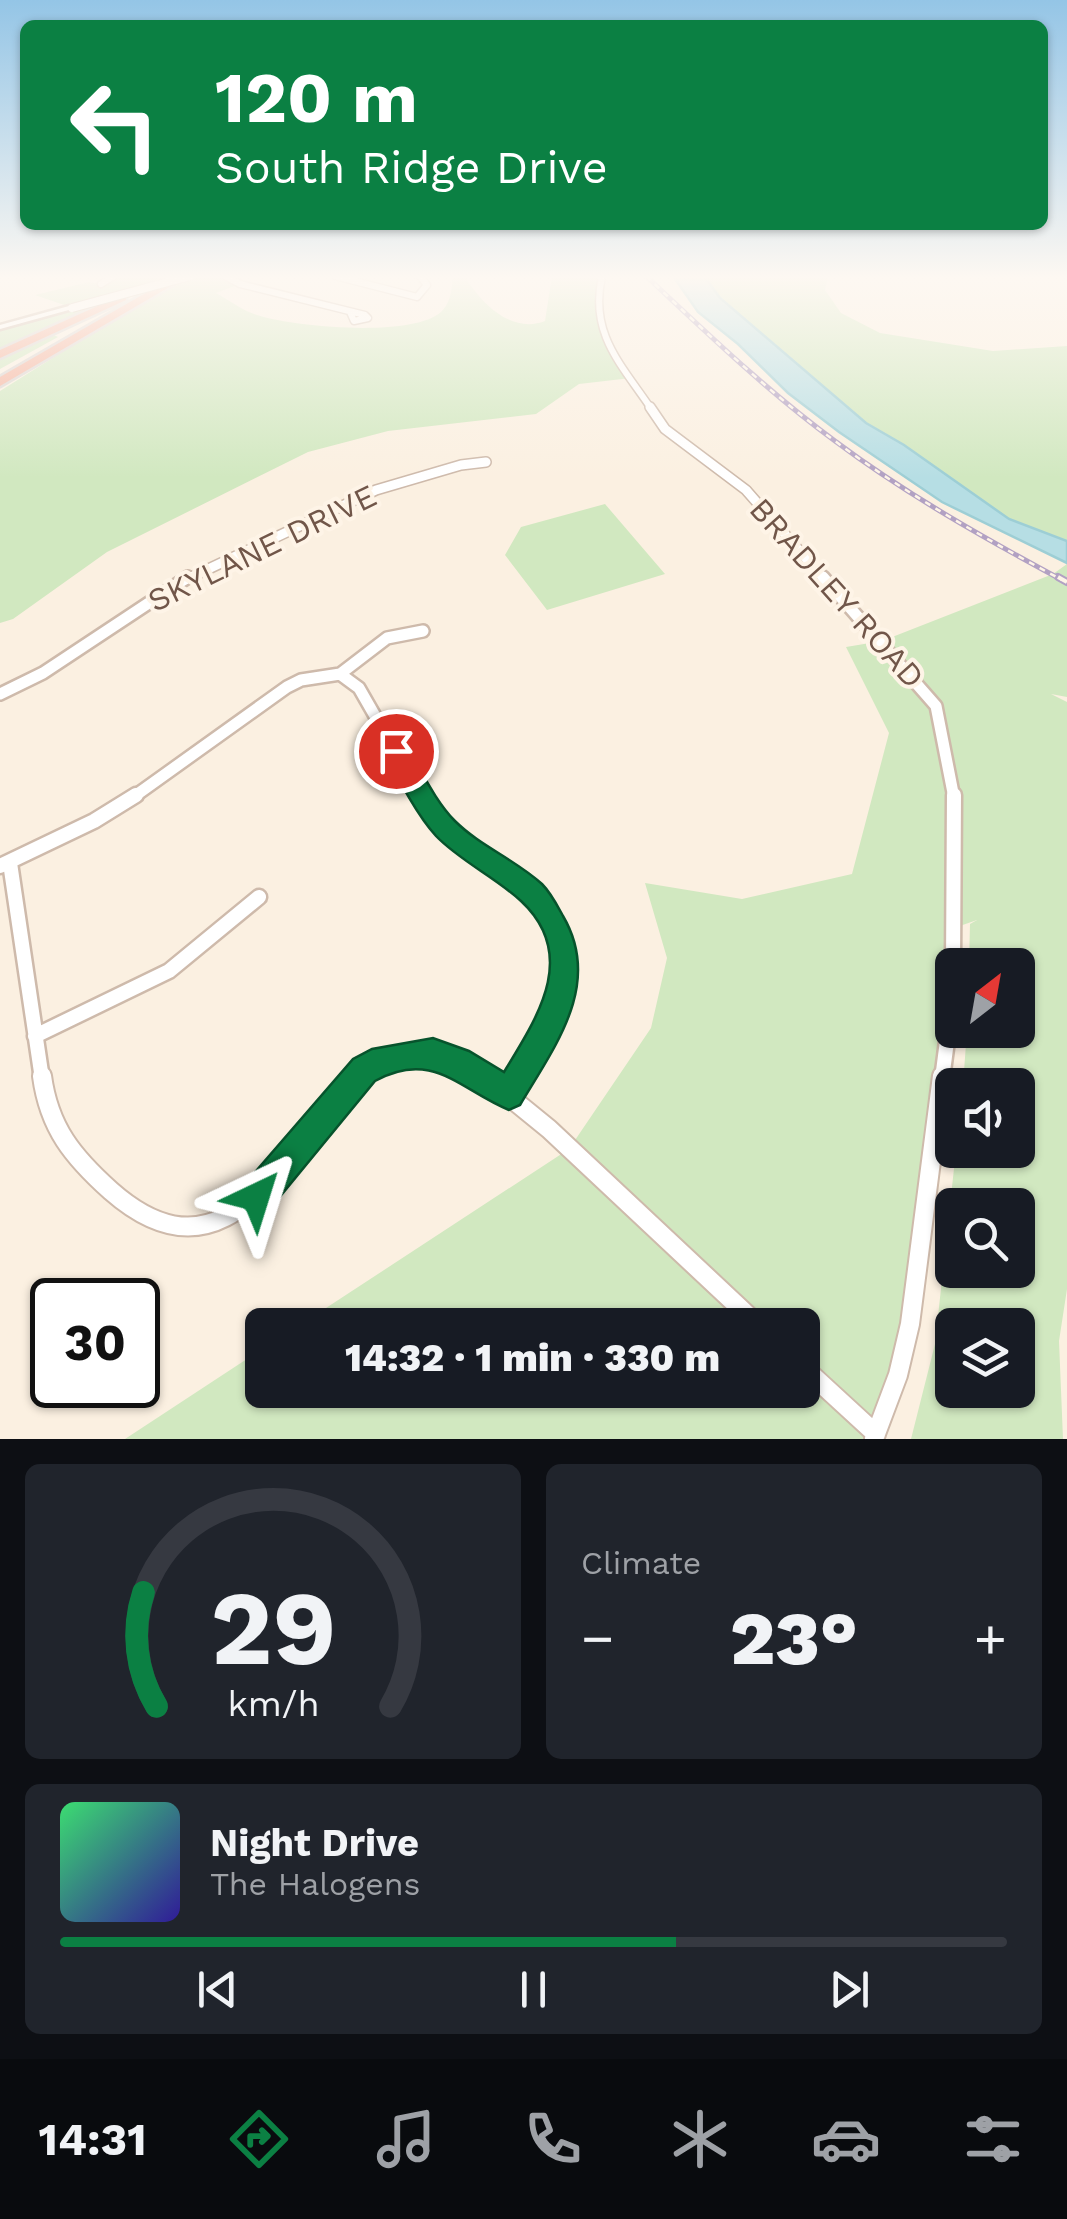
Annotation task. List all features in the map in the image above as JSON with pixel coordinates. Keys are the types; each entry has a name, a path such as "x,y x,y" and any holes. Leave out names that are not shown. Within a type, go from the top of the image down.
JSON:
{"highway":[{"path":"0,354 23,343"},
{"path":"0,370 47,343"},
{"path":"0,382 68,343"},
{"path":"0,391 72,343"}],"street":[{"name":"BRADLEY ROAD","path":"607,343 665,428 746,490 936,706 950,750 957,819 954,948"},
{"name":"SKYLANE DRIVE","path":"0,694 43,673 190,576 376,490 486,462"},
{"path":"423,631 394,633 380,639 340,674 301,680 287,687 166,777 94,821 5,865 46,1105 65,1150 141,1217 175,1228 210,1228 236,1217 276,1178 364,1070 383,1060 433,1054 458,1062 509,1094 740,1308"},
{"path":"340,674 359,688 445,828 533,894 558,935 565,962 564,988 555,1016 509,1094"},
{"path":"35,1036 169,971 259,898"},
{"path":"820,1384 875,1437 898,1375 910,1324 946,1048"}],"green space":[{"path":"0,343 47,343 0,369"},
{"path":"76,343 610,343 631,378 579,384 536,414 388,431 308,452 107,552 13,619 0,623 0,391"},
{"path":"769,343 944,343 993,351 1067,346 1067,541 1008,519 866,423"},
{"path":"605,504 665,574 547,610 505,555 521,527"},
{"path":"1067,564 1067,697 1051,694 1067,702 1067,1289 1059,1341 1063,1439 911,1439 935,1344 935,1408 1035,1408 1035,1308 939,1308 941,1288 1035,1288 1035,1188 952,1188 954,1168 1035,1168 1035,1068 964,1068 966,1048 1035,1048 1035,948 969,948 970,924 977,920 954,928 953,948 935,948 935,1048 946,1048 944,1068 935,1068 935,1135 910,1324 874,1439 125,1439 245,1360 245,1408 820,1408 820,1308 326,1308 569,1149 651,1028 667,958 645,883 742,899 852,874 889,733 846,647 882,641 1053,574"}],"water":[{"path":"773,343 866,423 1009,519 1067,541 1067,563 942,502 788,393 738,344"}],"railway":[{"path":"719,343 810,422 889,479 1062,580"},
{"path":"1058,577 1067,582"}],"route":[{"path":"256,1197 276,1178 346,1088 364,1070 383,1060 406,1054 433,1054 458,1062 509,1094 555,1016 564,988 565,962 558,935 533,894 445,828 396,751"}]}
